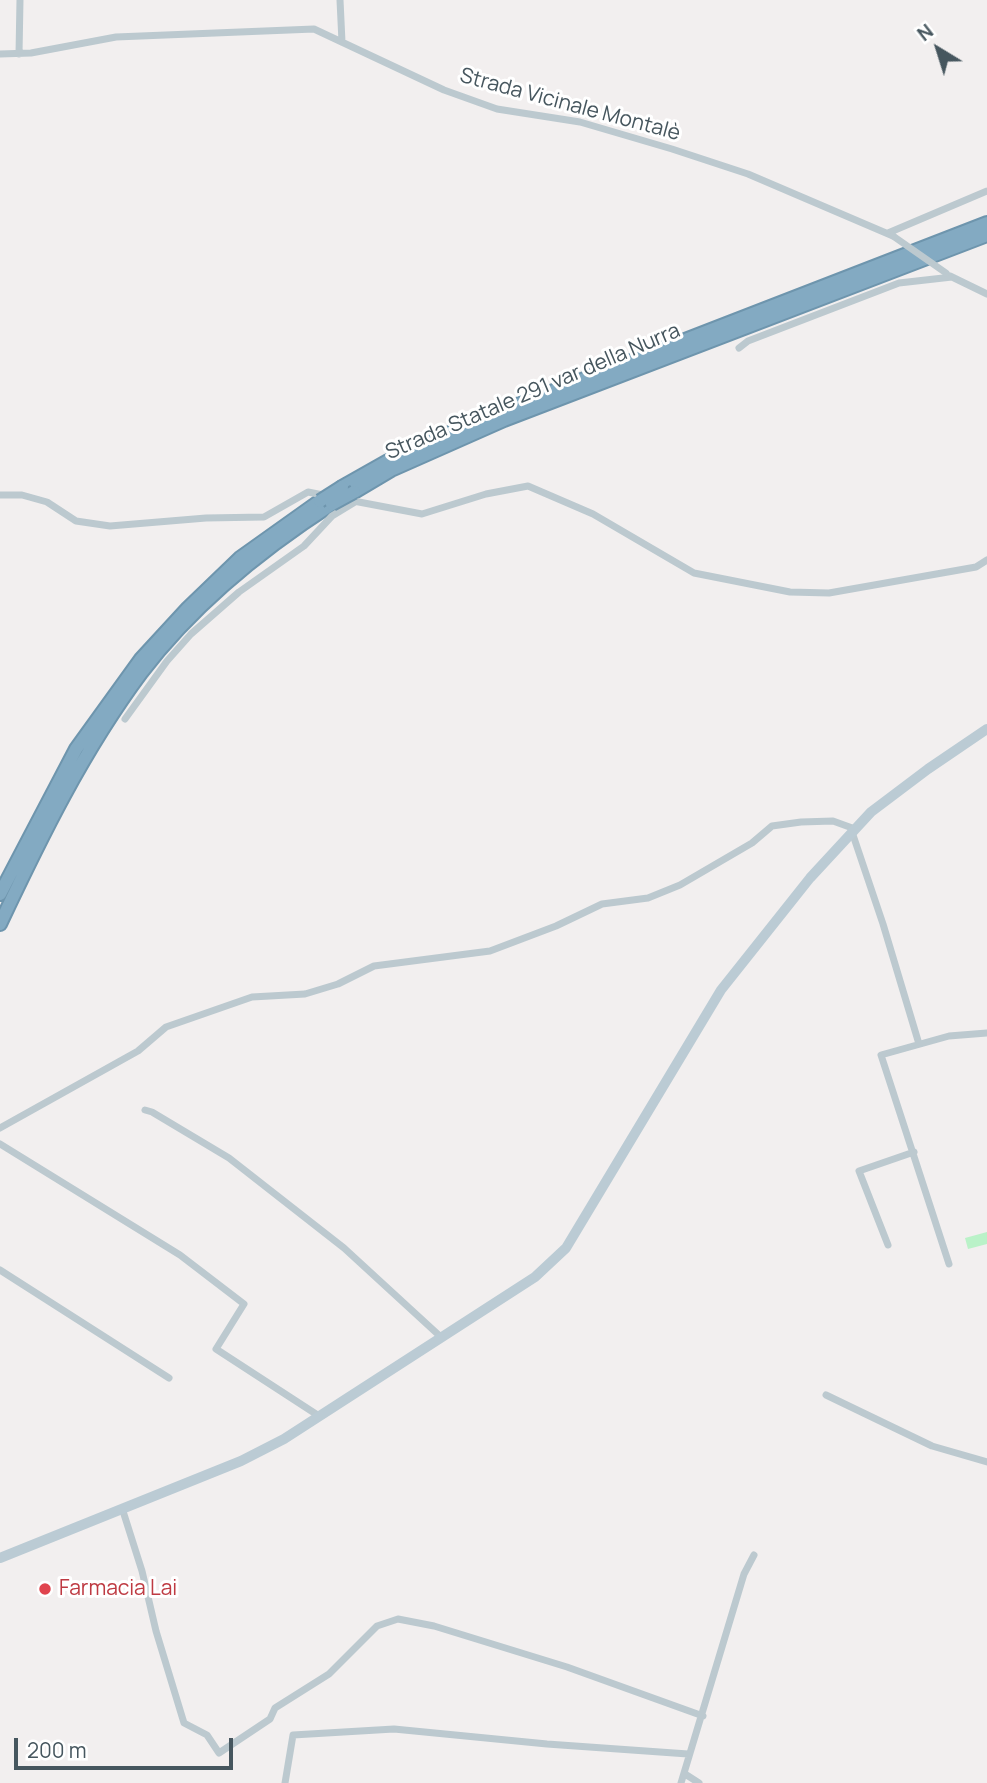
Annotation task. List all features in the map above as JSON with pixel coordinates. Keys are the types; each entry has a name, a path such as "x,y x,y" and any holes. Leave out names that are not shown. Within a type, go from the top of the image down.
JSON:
{"highway":[{"name":"Strada Statale 291 var della Nurra","path":"351,493 387,461 487,416 987,223"},
{"name":"Strada Statale 291 var della Nurra","path":"0,894 76,749 141,659 188,608 240,558 326,503 503,420 987,235"},
{"name":"Strada Statale 291 var della Nurra","path":"0,923 76,771 142,672 195,614 242,570 326,503"}],"street":[{"path":"19,54 20,0"},
{"path":"341,0 342,42"},
{"name":"Strada Vicinale Montalè","path":"0,54 19,54 116,37 314,29 444,90 497,109 580,122 748,174 890,234 949,275 987,294"},
{"path":"890,234 987,191"},
{"path":"739,348 748,341 899,283 949,275"},
{"path":"0,495 22,495 47,502 76,522 110,526 206,518 264,517 308,492 351,493 422,514 486,494 528,486 593,514 694,572 790,592 829,593 976,567 987,560"},
{"path":"125,719 167,661 191,634 239,592 304,546 351,493"},
{"path":"0,1558 241,1461 284,1439 535,1278 566,1248 721,990 810,878 871,812 987,729"},
{"path":"0,1128 138,1051 166,1027 252,997 305,994 338,984 374,966 490,951 556,926 602,904 648,898 680,886 752,843 772,826 801,822 833,821 853,831 919,1044"},
{"path":"949,1264 881,1055 949,1036 986,1035"},
{"path":"145,1110 229,1158 344,1248 442,1338"},
{"path":"0,1144 180,1255 244,1304 216,1349 319,1416"},
{"path":"888,1245 859,1171 914,1152"},
{"path":"0,1270 169,1378"},
{"path":"826,1395 932,1446 987,1462"},
{"path":"122,1508 184,1723 207,1735 219,1753 271,1719 275,1708 329,1674 377,1626 398,1619 434,1626 525,1654 703,1716"},
{"path":"681,1783 744,1574 754,1555"},
{"path":"285,1783 293,1735 394,1729 688,1755"},
{"path":"685,1774 699,1783"}],"green space":[{"path":"987,1232 987,1244 968,1249 965,1238"}],"place":[{"name":"Farmacia Lai","path":"45,1589"}]}
